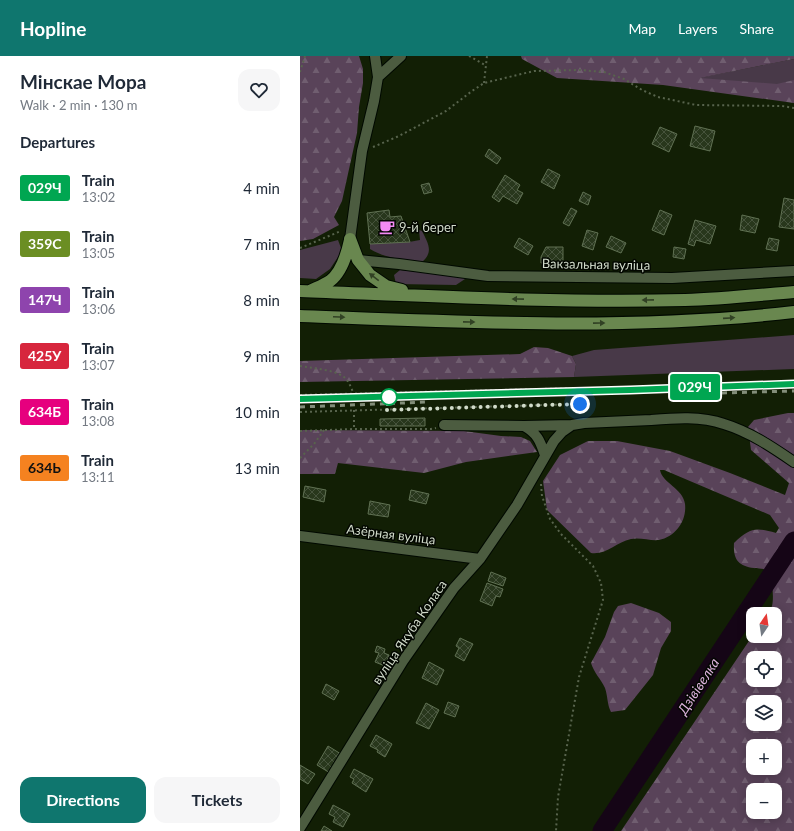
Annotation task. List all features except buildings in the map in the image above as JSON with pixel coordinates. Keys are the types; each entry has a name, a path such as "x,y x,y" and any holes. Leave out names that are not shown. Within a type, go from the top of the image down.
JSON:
{"highway":[{"path":"351,232 358,260 370,275 386,286 422,296"},
{"path":"304,291 330,281 336,275 347,255 351,232"},
{"path":"304,291 422,296 588,300 666,300 794,292"},
{"path":"300,316 443,322 550,324 688,321 794,312"}],"street":[{"path":"351,232 362,151 378,77 375,56"},
{"path":"378,77 401,56"},
{"name":"Вакзальная вуліца","path":"358,260 488,276 672,278 794,271"},
{"path":"444,425 572,425 584,422 682,418 703,419 724,423 745,432 794,462"},
{"name":"вуліца Якуба Коласа","path":"300,828 403,661 454,588 480,558 518,505 554,441 562,432 572,425"},
{"path":"524,426 533,432 539,439 546,455"},
{"name":"Азёрная вуліца","path":"300,536 480,558"}],"path":[{"path":"300,72 305,56"},
{"path":"469,56 486,65"},
{"path":"484,83 487,56"},
{"path":"362,151 399,136 446,111 484,83 534,71 580,70 604,72 624,79 642,90 658,97 696,105 782,106 794,108"},
{"path":"300,248 351,232"},
{"path":"300,366 337,373 348,381 354,394"},
{"path":"300,395 577,388"},
{"path":"300,412 580,404"},
{"path":"354,410 354,429"},
{"path":"300,431 432,429 444,425"},
{"path":"300,458 314,444 324,430"},
{"path":"539,468 542,496 550,519 562,534 593,566 601,583 603,600 579,677 558,797 556,831"}],"shaded area":[{"path":"794,59 794,103 698,78"},
{"path":"419,230 422,231 429,247 428,255 422,262 389,257 370,249 370,244 420,240"},
{"path":"338,240 341,248 340,254 330,269 316,279 300,278 300,250"},
{"path":"400,270 468,277 456,285 396,284 394,275"},
{"path":"794,335 794,369 574,377 576,364 572,356 594,350"}],"green space":[{"path":"300,56 359,56 363,69 363,83 357,133 342,201 334,217 339,225 313,239 300,241"},
{"path":"521,56 794,56 794,59 700,78 777,84 794,80 794,103 663,85 557,78 522,59"},
{"path":"534,347 548,348 572,356 576,364 574,377 300,382 300,361 520,354"},
{"path":"794,413 794,831 621,831 748,643 782,643 782,607 772,607 773,593 768,573 765,569 744,566 738,561 734,553 734,543 744,534 753,530 763,530 776,533 779,528 770,515 664,470 660,470 664,479 681,494 685,504 682,522 675,532 670,536 659,540 638,538 631,539 602,552 591,553 547,510 543,481 560,455 588,441 617,441 670,451 785,495 789,483 751,450 748,427 754,420"},
{"path":"300,431 464,431 521,437 530,441 537,452 466,462 424,473 338,463 335,474 300,474"},
{"path":"631,603 659,613 671,622 671,631 661,648 653,675 625,710 611,712 605,688 591,663 605,637 614,612 618,606"}],"waterway":[{"name":"Дзівівелка","path":"602,831 794,541"}],"railway":[{"path":"300,399 646,390 794,384"},
{"path":"682,394 794,391"},
{"path":"300,407 428,402"}],"train":[{"name":"029Ч","path":"300,399 445,396 794,384"}],"place":[{"name":"9-й берег","path":"387,227"}],"route":[{"path":"389,397 386,410 580,404"}]}
